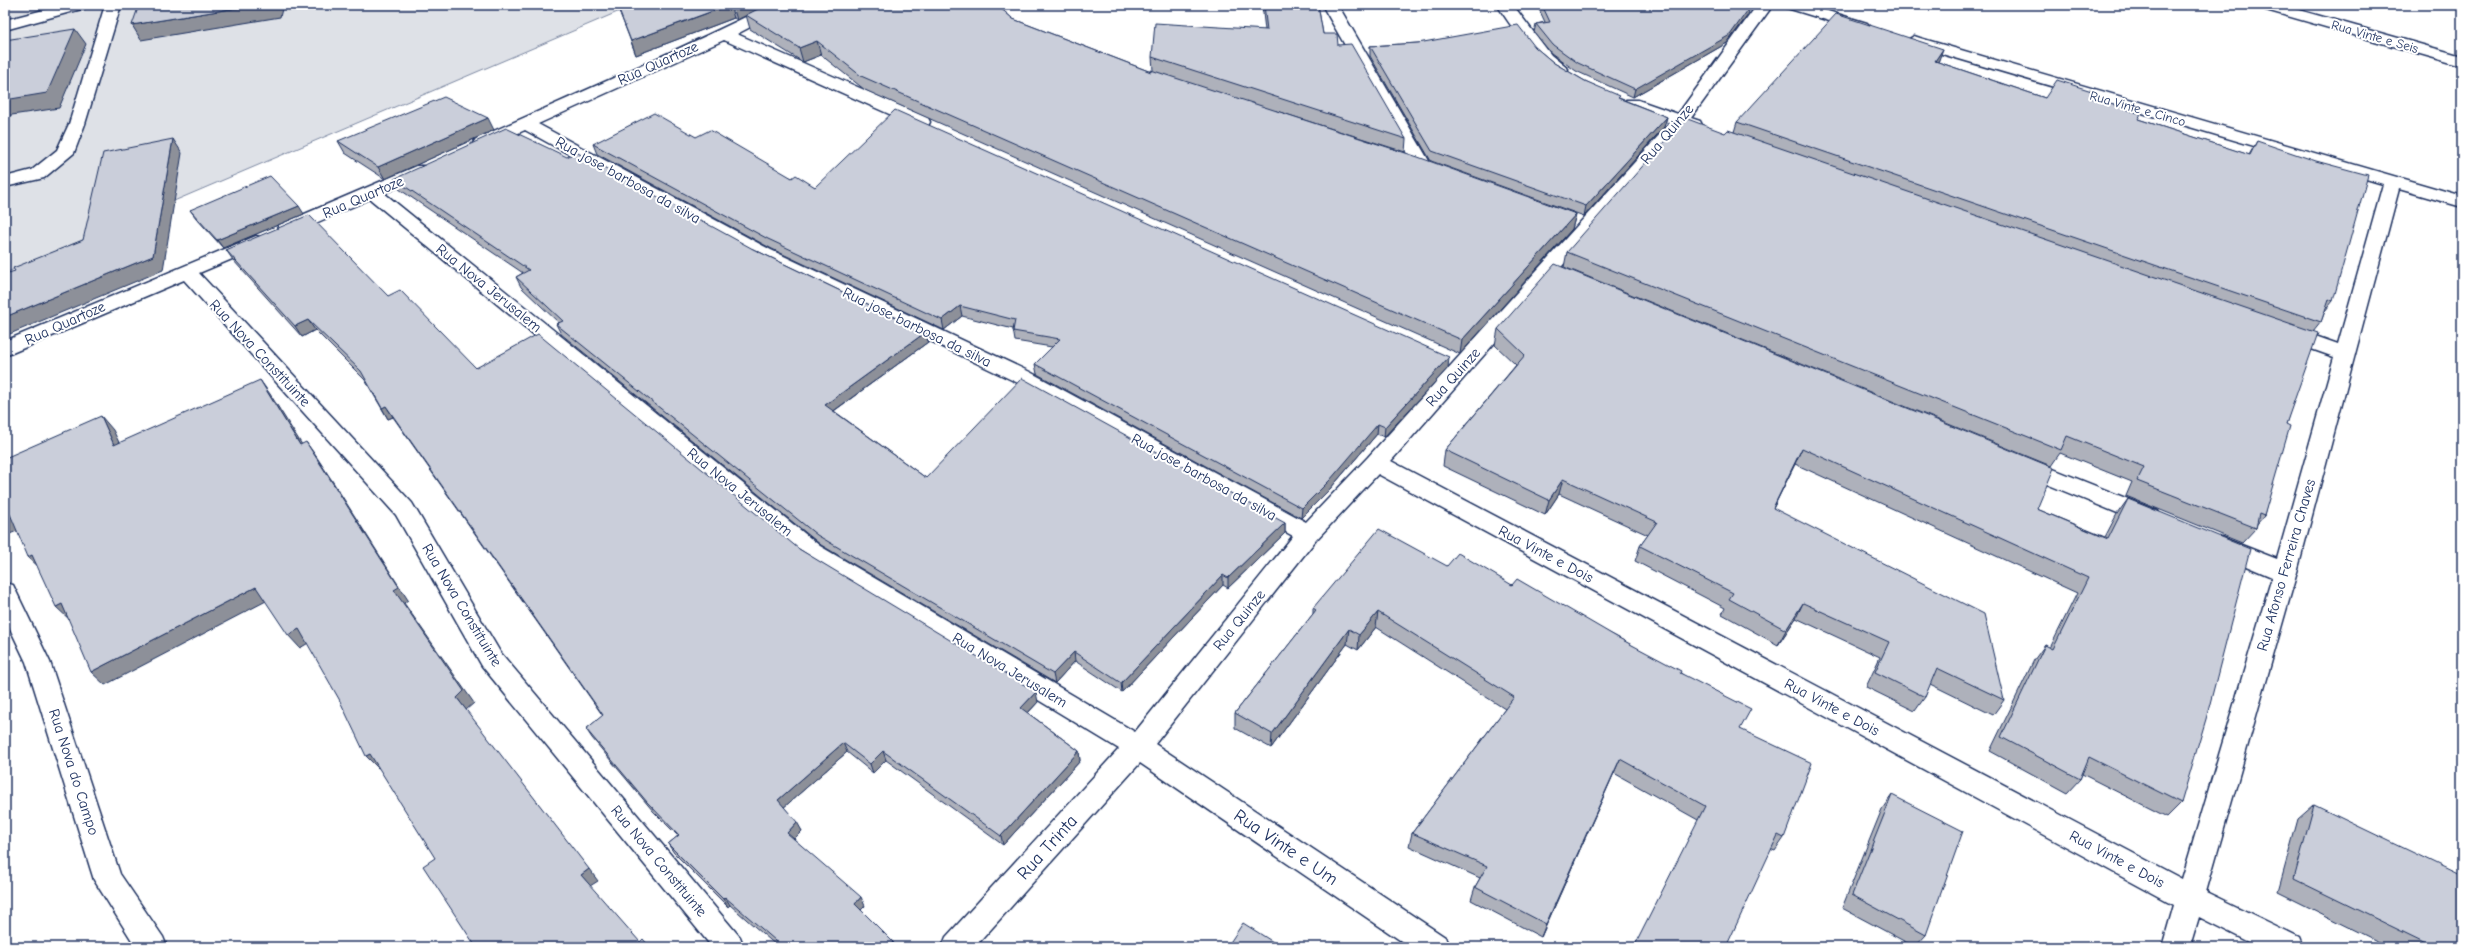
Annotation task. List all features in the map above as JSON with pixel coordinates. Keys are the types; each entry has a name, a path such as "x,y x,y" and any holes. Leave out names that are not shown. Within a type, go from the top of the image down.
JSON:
{"street":[{"path":"5,24 80,5"},
{"path":"5,182 38,174 65,153 77,124 113,5"},
{"name":"Rua Quartoze","path":"466,150 724,34 782,5"},
{"path":"1330,5 1430,168 1401,158"},
{"path":"1505,5 1545,58 1576,78"},
{"name":"Rua Quinze","path":"1138,747 1308,534 1376,463 1455,362 1548,270 1579,223 1680,121 1765,5"},
{"path":"1792,5 1876,30"},
{"name":"Rua Vinte e Seis","path":"2264,5 2462,61"},
{"path":"724,34 934,128"},
{"name":"Rua Vinte e Cinco","path":"1898,36 2392,183 2462,202"},
{"path":"1617,98 1710,131"},
{"name":"Rua jose barbosa da silva","path":"524,123 764,254 1023,377 1308,534"},
{"name":"Rua Quartoze","path":"5,349 373,193 438,163"},
{"name":"Rua Afonso Ferreira Chaves","path":"2176,947 2285,572 2392,183"},
{"name":"Rua Nova Jerusalem","path":"373,193 812,552 1138,747"},
{"path":"1548,270 1570,279"},
{"name":"Rua Nova Constituinte","path":"186,271 404,509 491,659 730,947"},
{"path":"2271,328 2346,354"},
{"path":"2005,457 2167,524"},
{"name":"Rua Vinte e Dois","path":"1376,463 2189,898 2289,947"},
{"path":"2204,539 2285,572"},
{"name":"Rua Nova do Campo","path":"5,592 38,662 108,880 152,947"},
{"name":"Rua Trinta","path":"956,947 1138,747"},
{"name":"Rua Vinte e Um","path":"1138,747 1435,947"}],"shaded area":[{"path":"5,5 634,5 5,273"}],"building":[{"path":"139,5 255,5 132,25"},
{"path":"625,5 729,5 631,41 618,8"},
{"path":"766,5 997,5 1013,19 1151,72 1151,70 1418,157 1576,214 1462,340 861,76 817,41 799,48 746,15"},
{"path":"1264,5 1318,5 1323,34 1337,34 1338,45 1351,44 1406,139 1152,57 1155,23 1267,30"},
{"path":"1542,5 1741,5 1750,7 1730,35 1635,89 1578,63 1553,45 1536,24 1550,22"},
{"path":"1836,14 1943,49 1935,61 2045,98 2057,80 2095,92 2092,98 2141,114 2138,119 2250,155 2257,141 2316,161 2368,175 2333,301 2329,299 2321,322 1737,122"},
{"path":"1518,25 1535,47 1554,63 1585,81 1620,96 1618,98 1667,117 1586,206 1432,151 1370,46 1418,43"},
{"path":"75,29 47,93 5,100 5,40"},
{"path":"444,97 488,118 378,167 338,141"},
{"path":"895,110 1449,357 1385,427 1378,424 1330,480 1302,508 1035,364 1060,339 1013,331 1015,320 960,306 942,320 768,239 593,144 654,113 696,137 710,130 792,178 796,175 815,187"},
{"path":"1685,118 1725,133 1728,130 2318,333 2286,424 2290,426 2264,516 2259,514 2256,528 2137,481 2144,467 2067,436 2061,450 1567,252"},
{"path":"506,128 567,157 576,152 753,249 926,332 825,405 926,478 1022,378 1285,523 1228,578 1223,575 1121,683 1074,652 1053,674 817,535 556,324 563,321 516,277 529,270 394,179"},
{"path":"173,139 153,256 5,317 5,274 15,271 13,268 83,240 103,153"},
{"path":"270,176 299,206 217,240 190,210"},
{"path":"309,215 388,296 400,290 476,368 538,334 799,549 1036,692 1021,708 1079,751 1001,836 883,751 870,764 843,743 778,800 797,822 787,833 861,897 855,904 893,942 888,947 783,947 725,897 723,899 668,844 679,835 647,802 586,729 603,715 386,406 382,408 361,371 308,320 295,326 226,250"},
{"path":"1555,264 2054,468 2037,509 2108,539 2128,499 2250,549 2206,719 2181,803 2089,757 2080,779 2001,737 2045,645 2053,649 2088,578 1802,448 1773,508 1984,614 2004,700 1937,668 1925,697 1875,672 1889,642 1803,603 1786,630 1729,599 1733,593 1640,546 1657,522 1563,479 1549,500 1445,450 1525,355 1498,329"},
{"path":"260,380 300,445 306,442 399,587 394,590 464,691 457,698 589,869 581,875 640,942 643,939 650,947 476,947 423,866 435,858 370,754 366,756 339,699 299,629 288,635 256,587 91,672 62,604 56,607 32,555 28,557 10,514 5,517 5,458 101,416 114,445"},
{"path":"1379,529 1447,566 1458,553 1512,585 1517,579 1615,636 1681,671 1680,673 1751,709 1740,729 1812,763 1784,838 1778,835 1726,947 1634,947 1705,806 1620,759 1546,924 1475,887 1487,866 1412,833 1514,697 1378,612 1359,635 1349,629 1272,734 1235,713 1316,610 1313,608"},
{"path":"1892,795 1963,831 1926,935 1852,895"},
{"path":"2314,805 2462,876 2462,947 2434,947 2294,879"},
{"path":"1243,923 1281,947 1227,947"}]}
